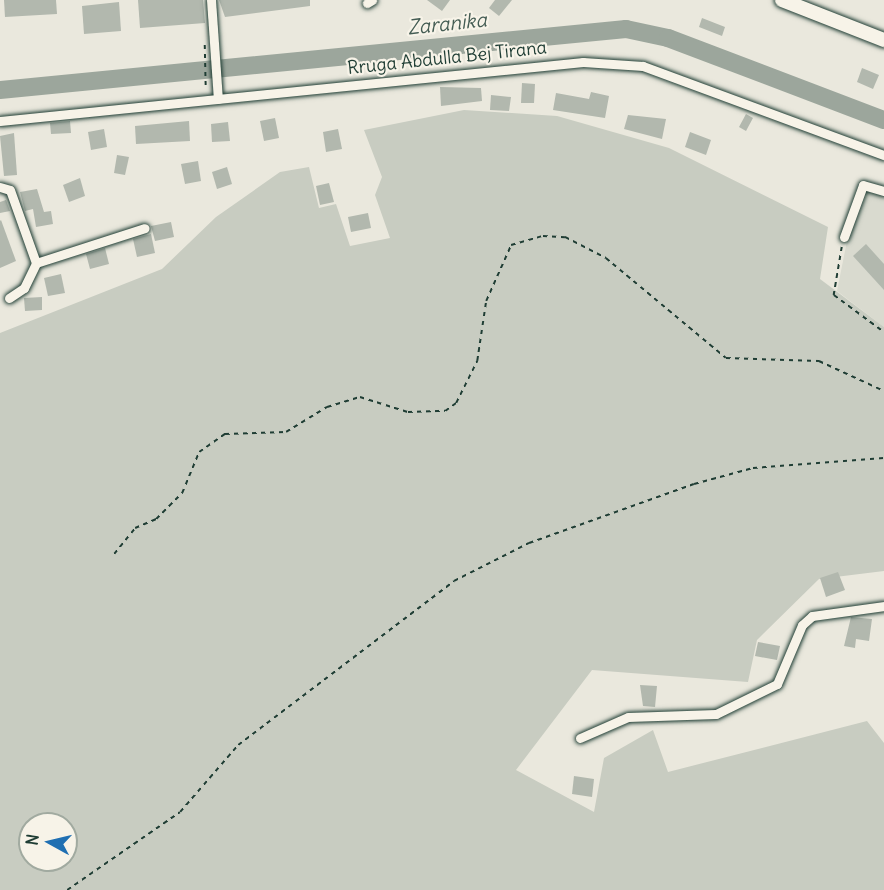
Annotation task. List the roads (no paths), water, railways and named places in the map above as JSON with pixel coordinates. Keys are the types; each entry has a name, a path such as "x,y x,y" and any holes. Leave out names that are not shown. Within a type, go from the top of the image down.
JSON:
{"main road":[{"path":"782,0 884,40"}],"street":[{"path":"212,0 218,99"},
{"name":"Rruga Abdulla Bej Tirana","path":"0,121 553,64 625,64 884,155"},
{"path":"844,237 863,185 884,190"},
{"path":"0,187 14,197 36,263 24,288 9,298"},
{"path":"36,263 145,228"},
{"path":"580,738 628,717 716,714 777,684 802,625 812,616 884,606"}],"waterway":[{"name":"Zaranika","path":"0,90 626,29 668,38 884,120"}]}
